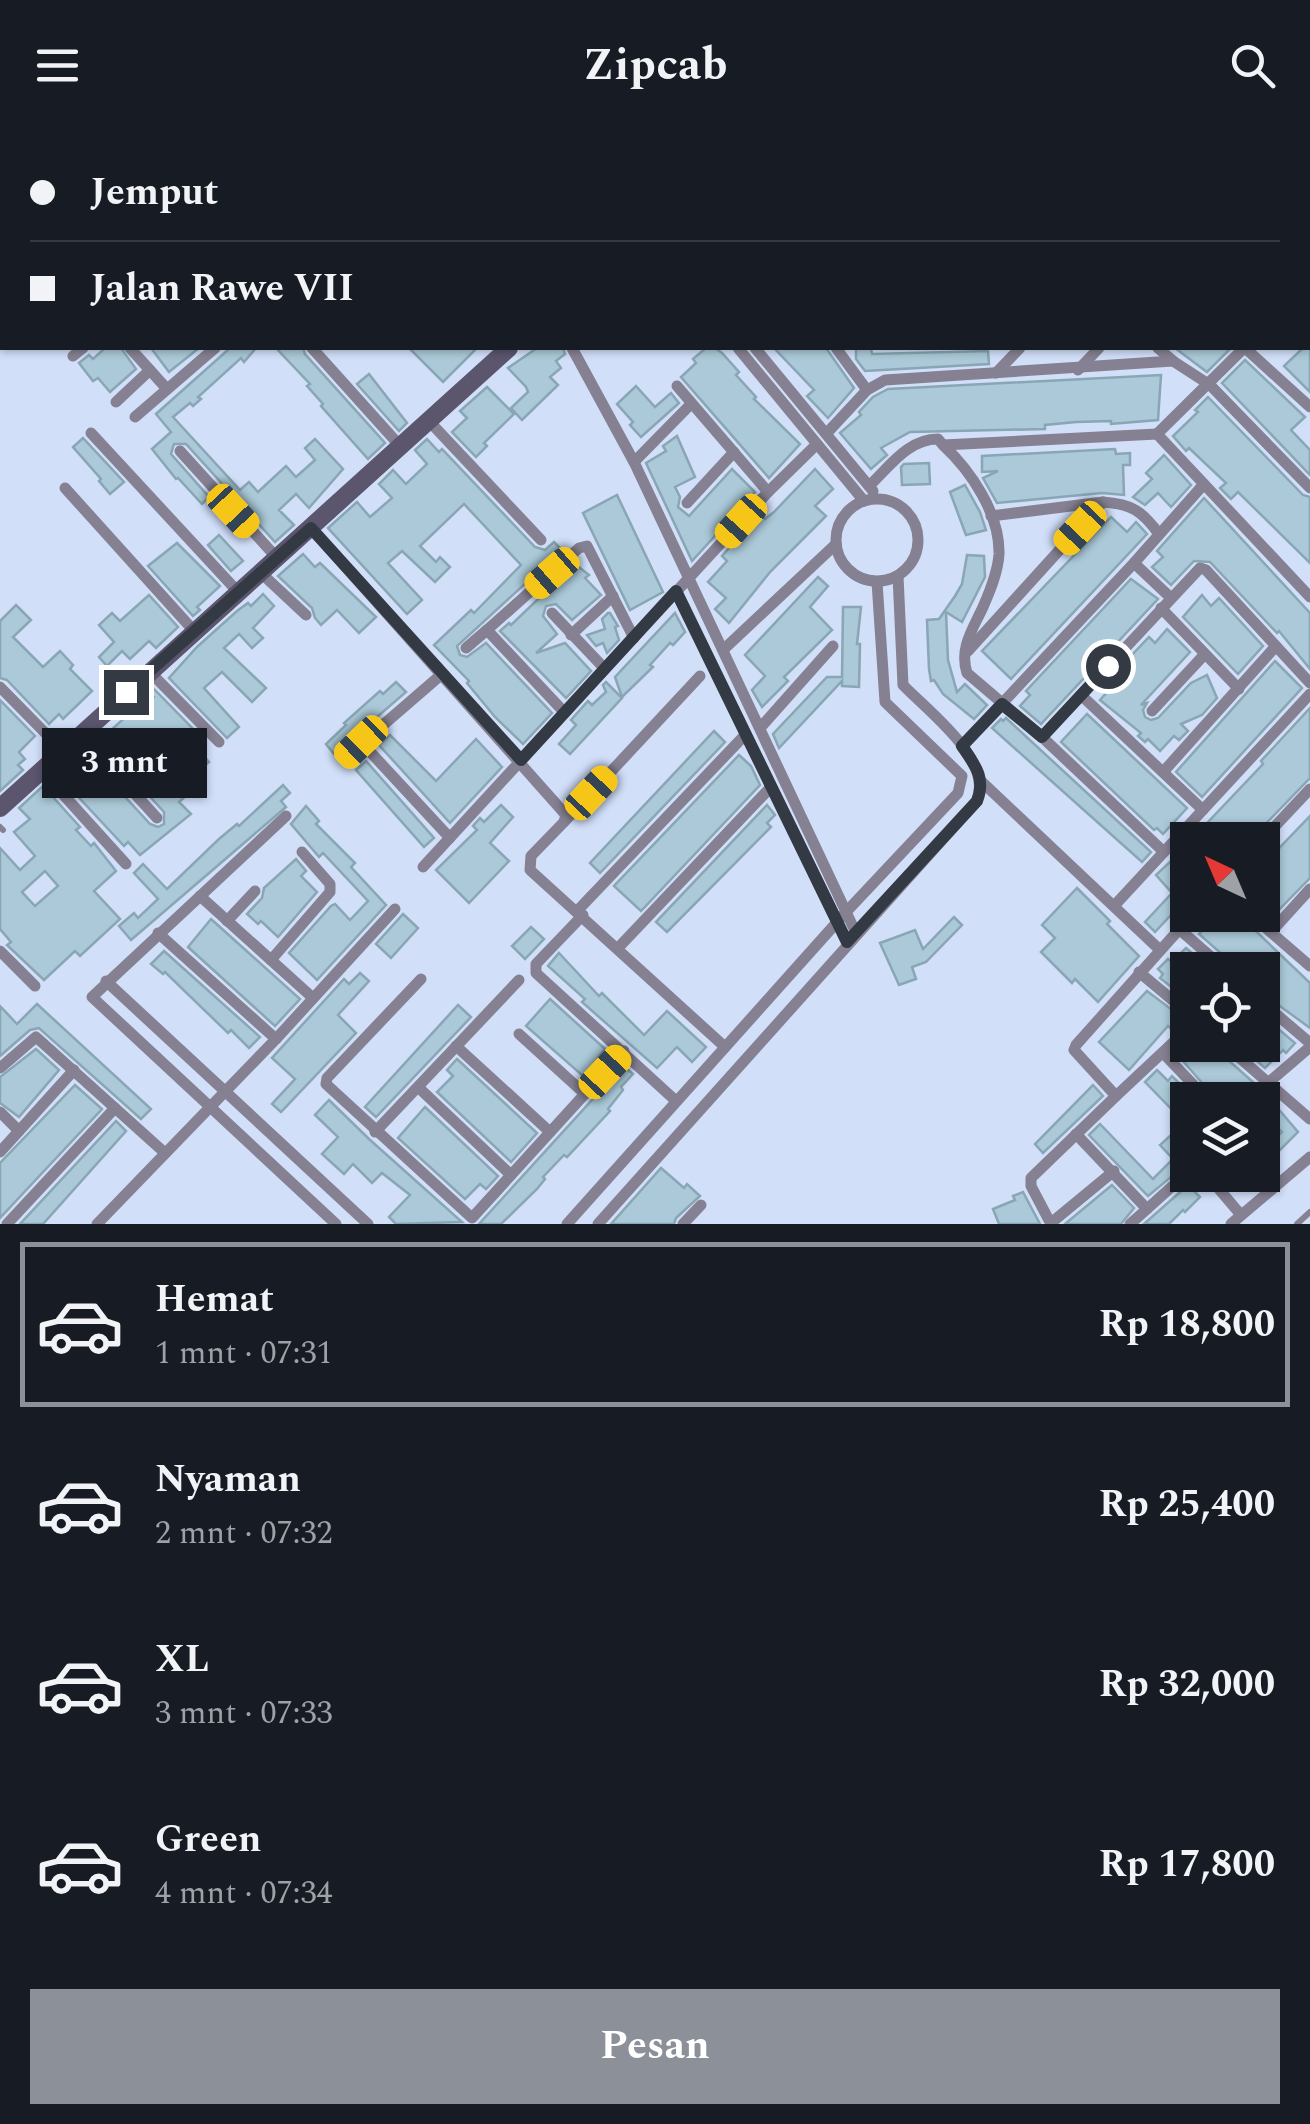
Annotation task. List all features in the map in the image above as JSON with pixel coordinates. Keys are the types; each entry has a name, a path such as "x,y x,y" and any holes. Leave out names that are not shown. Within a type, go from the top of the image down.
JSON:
{"main road":[{"path":"0,808 506,350"}],"street":[{"path":"132,350 167,389"},
{"path":"135,417 210,350"},
{"path":"314,350 401,447"},
{"path":"573,350 634,462 760,728 851,938"},
{"path":"740,350 879,498 904,508 918,530 916,556 898,576 877,582 865,580 845,567 836,544 838,526 848,510 879,498"},
{"path":"757,350 864,501"},
{"path":"837,350 867,390"},
{"path":"995,374 1018,350"},
{"path":"1078,370 1096,350"},
{"path":"1160,350 1210,384 1310,488"},
{"path":"944,445 1157,434 1243,350"},
{"path":"1247,350 1310,407"},
{"path":"423,867 867,390 885,380 1173,362"},
{"path":"116,402 150,370"},
{"path":"677,386 768,492"},
{"path":"634,462 692,404"},
{"path":"429,422 541,540"},
{"path":"91,433 239,593"},
{"path":"1157,434 1310,598"},
{"path":"869,486 922,439 938,439 972,476 991,516 999,553 993,580 964,654 968,673 1164,852"},
{"path":"180,451 277,558"},
{"path":"686,503 734,452"},
{"path":"962,746 1204,484"},
{"path":"65,488 194,631"},
{"path":"991,516 1103,502 1133,506 1159,534"},
{"path":"964,654 1103,502"},
{"path":"311,528 521,760 566,815 564,822"},
{"path":"723,650 836,544"},
{"path":"466,648 587,546 634,638"},
{"path":"1134,563 1171,598"},
{"path":"1042,737 1200,568 1310,682"},
{"path":"262,573 306,615"},
{"path":"598,1224 977,801 982,782 978,768 903,685 898,576"},
{"path":"568,1224 842,916 935,820 962,784 962,776 886,702 877,582"},
{"path":"676,591 770,788 842,916"},
{"path":"571,635 613,596"},
{"path":"1161,608 1239,689"},
{"path":"552,613 605,669"},
{"path":"487,630 564,713"},
{"path":"760,728 833,646"},
{"path":"1164,771 1276,646"},
{"path":"1152,710 1204,655"},
{"path":"149,671 219,742"},
{"path":"346,757 442,674"},
{"path":"700,676 528,863 530,870 725,1047"},
{"path":"0,687 62,750"},
{"path":"1114,906 1310,694"},
{"path":"1081,695 1203,810"},
{"path":"80,734 157,818"},
{"path":"676,1101 534,968 744,736"},
{"path":"361,742 450,838"},
{"path":"41,770 126,864"},
{"path":"982,782 1160,950"},
{"path":"618,948 770,788"},
{"path":"1279,822 1310,789"},
{"path":"286,816 93,993 94,999 336,1224"},
{"path":"270,960 330,892 330,884 302,852"},
{"path":"1280,922 1310,889"},
{"path":"227,920 255,891"},
{"path":"200,896 314,998"},
{"path":"97,1224 395,909"},
{"path":"1116,1096 1074,1050 1176,932"},
{"path":"1182,932 1205,952"},
{"path":"1271,932 1310,966"},
{"path":"158,933 276,1038"},
{"path":"0,951 36,986"},
{"path":"1140,972 1170,998"},
{"path":"420,978 327,1078 330,1090 469,1221 624,1051"},
{"path":"375,1132 519,980"},
{"path":"106,981 368,1224"},
{"path":"1244,1062 1267,1082 1310,1045 1280,1018"},
{"path":"519,1034 585,1094"},
{"path":"0,1068 36,1037 165,1153"},
{"path":"456,1046 550,1132"},
{"path":"1114,1172 1051,1224 1030,1182 1170,1046"},
{"path":"1164,1053 1191,1082"},
{"path":"0,1152 74,1070"},
{"path":"699,1075 715,1090"},
{"path":"418,1087 510,1175"},
{"path":"1280,1093 1310,1120"},
{"path":"7,1224 115,1108"},
{"path":"0,1112 19,1131"},
{"path":"1076,1134 1148,1208"},
{"path":"1218,1192 1236,1220 1310,1157"},
{"path":"1130,1224 1170,1188"},
{"path":"683,1224 701,1204"}],"lane":[{"path":"1297,1224 1310,1212"}],"building":[{"path":"103,350 122,350 136,369 110,392 98,378 93,381 79,363 89,355 93,359"},
{"path":"152,350 196,350 169,372"},
{"path":"228,350 254,350 198,397 201,399 193,406 190,403 173,417 240,490 249,482 258,492 286,466 296,477 315,460 305,448 315,439 343,469 309,508 296,494 279,510 294,525 275,542 186,444 174,444 171,454 209,497 202,504 176,479 152,449 171,432 156,414"},
{"path":"278,350 304,350 385,443 368,459 321,406 307,386 310,384"},
{"path":"411,350 475,350 443,382"},
{"path":"534,350 564,350 565,354 556,361 561,368 550,377 558,385 522,420 511,408 528,392 508,368"},
{"path":"704,350 722,353 739,372 736,375 754,399 800,444 769,478 681,377 696,363 693,359"},
{"path":"776,350 827,350 854,388 828,418 807,396 814,390"},
{"path":"856,350 871,350 872,354 988,351 989,364 865,371 856,359"},
{"path":"1178,350 1229,350 1207,372"},
{"path":"1301,350 1310,350 1310,392 1284,366"},
{"path":"1245,360 1305,417 1291,430 1310,450 1310,475 1222,383"},
{"path":"369,374 407,423 399,431 357,384"},
{"path":"1161,375 1158,420 1076,422 1045,425 1045,429 910,432 881,448 887,455 871,469 840,433 861,415 859,412 873,397 888,389"},
{"path":"636,386 655,407 671,393 679,403 641,437 617,404"},
{"path":"487,387 514,414 484,443 487,446 476,457 452,432 467,418 460,411"},
{"path":"1208,397 1303,495 1310,497 1310,563 1238,492 1231,499 1220,488 1226,483 1173,436"},
{"path":"677,436 695,477 675,487 680,497 678,507 689,516 732,469 755,492 692,561 646,463 666,451 663,446"},
{"path":"83,438 124,482 110,494 73,447"},
{"path":"427,439 439,452 442,449 535,547 545,550 554,542 562,550 457,646 460,655 467,657 486,643 552,713 523,744 434,645 471,610 474,613 521,565 464,504 420,546 436,562 440,557 450,567 435,582 402,551 388,563 422,600 407,614 328,528 357,502 370,517 392,498 379,484 393,470 406,484 427,464 415,450"},
{"path":"1115,449 1116,454 1130,453 1130,465 1123,465 1124,495 1102,493 997,503 983,478 998,471 982,472 982,456"},
{"path":"1164,455 1191,485 1171,507 1158,493 1145,505 1133,497 1152,479 1146,473"},
{"path":"929,463 930,484 902,485 904,464"},
{"path":"815,469 833,489 815,506 826,516 770,572 729,623 715,609 726,598 708,582 727,561 722,556 760,514 765,519 774,512"},
{"path":"965,485 986,530 966,535 950,492"},
{"path":"617,495 663,592 630,610 583,513"},
{"path":"1204,498 1310,613 1310,669 1279,631 1210,562 1194,561 1171,585 1152,567 1163,557 1157,551"},
{"path":"1111,517 1127,532 1136,522 1147,534 1011,679 982,651"},
{"path":"219,535 243,561 231,571 208,545"},
{"path":"177,543 220,586 197,607 200,610 193,616 148,566"},
{"path":"303,554 315,567 320,563 376,617 359,633 337,610 321,625 312,608 278,576"},
{"path":"967,555 984,556 985,577 962,622 946,612 948,660 957,692 965,684 987,705 974,719 931,681 929,669 927,620 939,619 955,596 962,584"},
{"path":"575,564 589,575 585,578 601,595 572,620 556,604 546,606 543,616 557,634 536,653 565,643 591,671 566,698 500,631"},
{"path":"818,577 828,586 810,607 832,630 784,677 788,681 762,707 752,690 765,676 745,655"},
{"path":"1131,579 1158,599 1041,724 1020,706 1030,695 1026,691"},
{"path":"263,594 274,606 253,628 263,638 252,648 239,634 224,648 266,688 252,702 222,672 204,688 239,727 227,738 169,678 237,611 248,603 251,606"},
{"path":"149,595 178,627 156,648 149,641 130,659 122,651 107,666 99,657 114,642 99,625 112,613 120,621"},
{"path":"1202,595 1211,606 1219,598 1263,646 1238,674 1183,617"},
{"path":"16,605 31,620 13,637 43,667 60,651 73,665 70,669 92,691 63,719 59,714 49,724 7,680 0,678 0,621"},
{"path":"843,607 861,607 857,644 859,687 842,686 842,681 779,748 773,734 827,677 842,677"},
{"path":"608,613 618,626 615,627 619,640 607,653 603,643 596,646 587,635 605,629 602,619"},
{"path":"675,613 685,632 673,645 670,643 650,665 653,667 622,697 615,677"},
{"path":"1167,629 1190,652 1141,705 1147,703 1145,717 1158,718 1191,683 1207,675 1217,698 1202,715 1181,724 1188,731 1179,740 1174,736 1160,751 1100,700 1116,682 1111,677 1149,637 1155,643"},
{"path":"1275,661 1302,688 1202,797 1176,772"},
{"path":"396,682 406,692 334,754 326,744 344,723"},
{"path":"606,682 622,698 570,754 559,744 576,725 571,720 588,701 592,705 606,692"},
{"path":"152,687 196,732 188,739 209,762 191,778 198,785 179,802 191,814 140,855 128,842 124,846 58,775 83,751 150,824 164,824 164,812 99,741 154,697 148,691"},
{"path":"0,700 35,736 19,752 25,759 18,765 23,770 0,791"},
{"path":"1310,708 1310,778 1267,822 1208,822 1263,764 1261,761"},
{"path":"1087,714 1187,808 1163,834 1157,828 1154,830 1061,742"},
{"path":"1006,718 1151,852 1142,862 992,728"},
{"path":"714,731 725,742 600,873 590,863"},
{"path":"390,735 436,781 476,739 502,767 450,823 379,745"},
{"path":"739,755 751,766 760,785 641,911 614,886"},
{"path":"366,761 434,838 424,847 356,770"},
{"path":"283,785 290,793 281,801 286,807 131,940 119,926 134,913 138,918 158,899 134,873 143,864 167,889"},
{"path":"43,786 80,827 76,830 91,846 94,843 116,871 94,891 120,919 80,956 75,951 44,980 7,945 11,942 0,929 0,848 20,870 35,856 14,832 30,819 19,808","holes":["45,871 58,886 35,906 22,892"]},
{"path":"501,805 513,817 490,843 509,861 469,903 436,870 477,830 473,826 480,818 484,822"},
{"path":"767,805 775,815 767,823 771,827 667,932 656,922"},
{"path":"306,806 319,821 316,824 355,863 351,867 386,905 317,980 289,953 331,906 335,904 350,920 368,901 323,853 319,857 291,824"},
{"path":"1310,816 1310,878 1280,909 1280,847"},
{"path":"296,859 306,871 301,876 317,892 278,937 247,914 262,898 264,888"},
{"path":"1170,862 1170,891 1156,875"},
{"path":"1077,888 1139,956 1098,1002 1041,952 1055,938 1042,925"},
{"path":"1170,895 1170,916 1155,932 1145,922"},
{"path":"403,914 418,928 391,958 376,944"},
{"path":"954,917 962,925 926,962 912,967 916,979 899,985 880,943 915,930 923,949"},
{"path":"211,919 300,999 275,1026 188,947"},
{"path":"531,927 544,939 525,959 512,946"},
{"path":"1257,932 1278,952 1219,952 1199,934"},
{"path":"164,951 260,1037 249,1048 165,972 151,964"},
{"path":"559,953 599,996 602,993 644,1035 667,1011 706,1047 692,1062 677,1047 657,1068 582,1002 585,999 548,966"},
{"path":"1280,954 1310,983 1310,1028 1280,1006"},
{"path":"1168,959 1170,986 1160,978 1163,974 1158,969"},
{"path":"360,973 369,981 338,1015 356,1033 281,1112 272,1104 295,1079 272,1058 344,979 349,984"},
{"path":"1147,991 1170,1008 1170,1028 1129,1070 1099,1042"},
{"path":"550,999 605,1049 583,1076 526,1026"},
{"path":"37,1004 151,1109 141,1119 39,1028 30,1030 0,1056 0,1006 17,1024"},
{"path":"458,1005 471,1017 376,1117 365,1107"},
{"path":"1280,1030 1295,1043 1286,1053 1280,1053"},
{"path":"36,1049 59,1070 19,1117 0,1103 0,1077"},
{"path":"457,1059 537,1133 511,1162 437,1092 453,1076 447,1070"},
{"path":"1184,1062 1230,1062 1253,1082 1201,1082"},
{"path":"623,1066 633,1074 621,1087 623,1090 610,1111 501,1224 479,1224"},
{"path":"1157,1070 1168,1081 1172,1076 1178,1082 1170,1082 1170,1108 1145,1082"},
{"path":"75,1085 102,1109 0,1218 0,1163"},
{"path":"1093,1085 1103,1096 1043,1153 1035,1144"},
{"path":"329,1100 462,1222 396,1224 389,1217 410,1195 382,1173 372,1183 353,1164 344,1174 322,1154 338,1137 315,1115"},
{"path":"425,1107 498,1176 486,1189 480,1184 465,1199 398,1138"},
{"path":"1280,1111 1298,1132 1280,1150"},
{"path":"116,1121 126,1131 43,1224 20,1224"},
{"path":"1100,1124 1153,1179 1170,1162 1170,1178 1148,1196 1089,1135"},
{"path":"1170,1136 1170,1156 1160,1145"},
{"path":"661,1168 700,1196 674,1224 611,1224"},
{"path":"1112,1185 1134,1208 1121,1224 1065,1224"},
{"path":"1023,1192 1040,1224 999,1224 993,1209 1015,1200 1013,1196"},
{"path":"1180,1192 1195,1192 1200,1197 1169,1224 1144,1224"}],"route":[{"path":"126,692 311,528 521,760 676,591 847,942 977,801 982,782 978,768 962,746 1002,704 1042,737 1108,666"}]}
